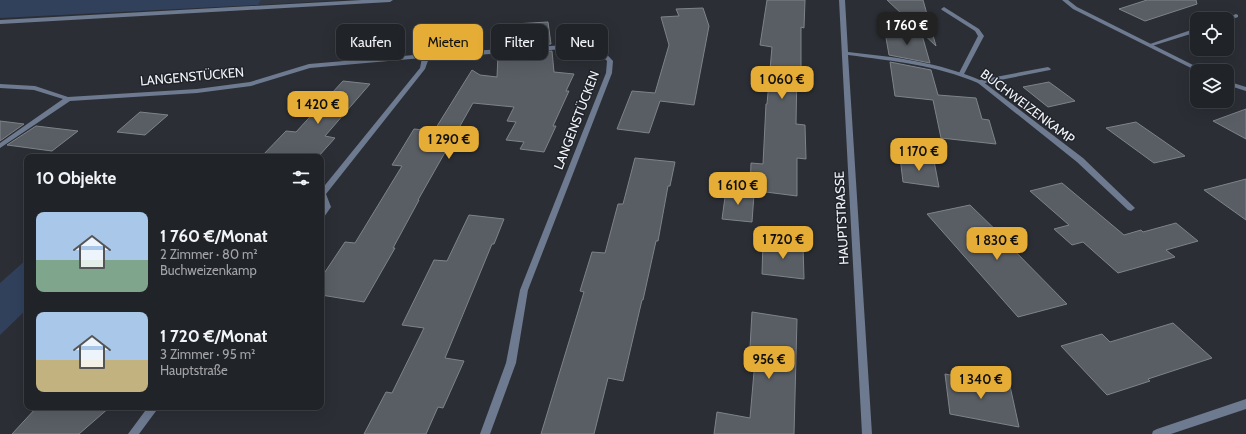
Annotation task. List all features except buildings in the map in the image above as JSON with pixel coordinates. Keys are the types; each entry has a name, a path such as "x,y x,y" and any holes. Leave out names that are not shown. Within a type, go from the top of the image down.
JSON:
{"street":[{"path":"0,22 390,0"},
{"name":"HAUPTSTRASSE","path":"842,0 867,434"},
{"path":"1065,0 1075,8 1190,65"},
{"path":"944,9 976,30 981,36 962,73"},
{"path":"1150,45 1190,32"},
{"name":"LANGENSTÜCKEN","path":"483,53 581,47 591,48 602,53 610,61 609,73 524,290 511,363 485,434"},
{"name":"BUCHWEIZENKAMP","path":"844,53 939,66 962,73 980,82 1080,160 1131,208"},
{"name":"LANGENSTÜCKEN","path":"0,86 35,88 68,98 197,91 252,84 309,66 413,57"},
{"path":"324,192 423,68 425,60"},
{"path":"980,82 1048,69"},
{"path":"1234,86 1246,89"},
{"path":"0,146 68,98"},
{"path":"324,200 327,207 324,211"},
{"path":"1157,434 1246,404"},
{"path":"133,434 152,410"}],"shaded area":[{"path":"0,0 261,0 258,5 0,18"},
{"path":"261,0 340,0 258,5"},
{"path":"24,262 24,312 0,335 0,283"}]}
